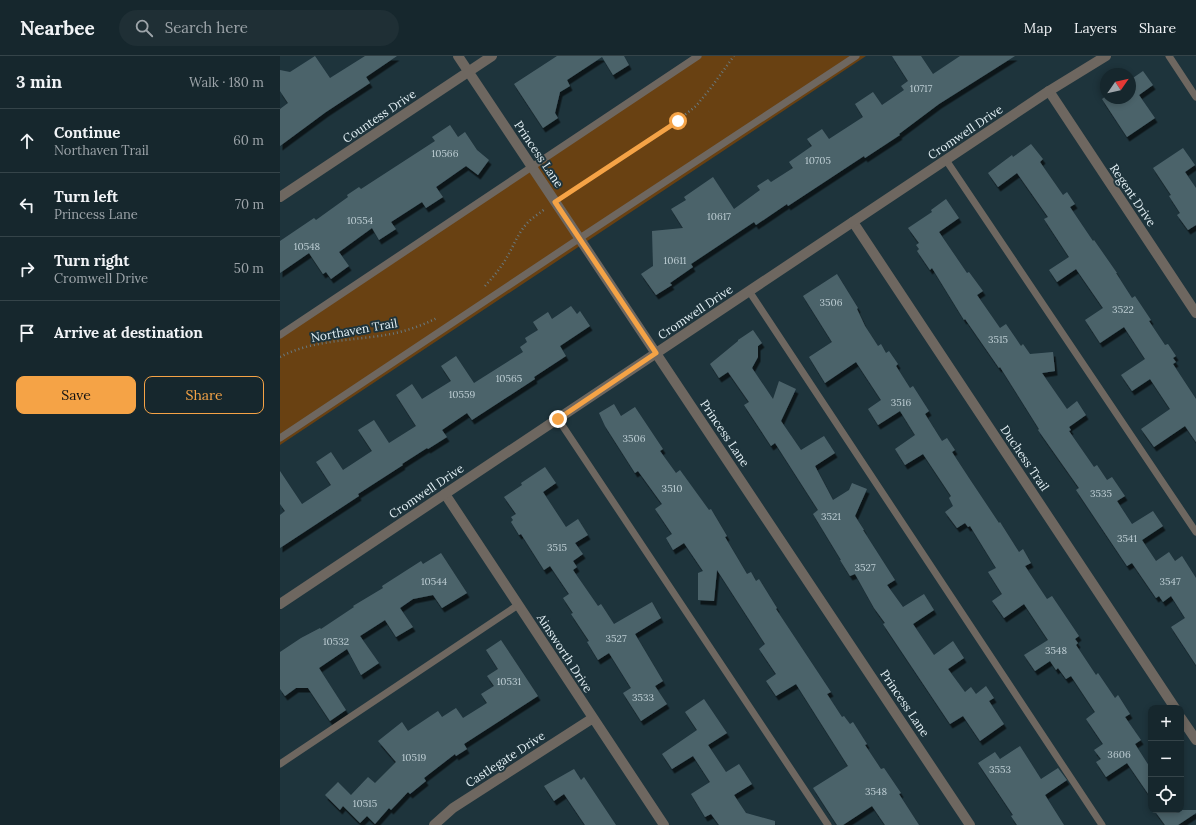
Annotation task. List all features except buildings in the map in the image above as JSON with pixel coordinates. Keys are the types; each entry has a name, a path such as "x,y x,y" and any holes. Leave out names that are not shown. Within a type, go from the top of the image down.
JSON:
{"street":[{"name":"Princess Lane","path":"458,56 970,825"},
{"name":"Countess Drive","path":"280,197 492,56"},
{"name":"Cromwell Drive","path":"280,604 1049,91 1106,56"},
{"name":"Regent Drive","path":"1049,91 1196,313"},
{"name":"Duchess Trail","path":"853,222 1173,705"},
{"name":"Ainsworth Drive","path":"445,494 664,825"},
{"name":"Castlegate Drive","path":"434,825 453,808 593,718"},
{"path":"1184,722 1196,740"}],"lane":[{"path":"280,335 698,56"},
{"path":"280,438 856,56"},
{"path":"1169,56 1196,97"},
{"path":"946,160 1196,532"},
{"path":"749,291 1102,825"},
{"path":"558,419 828,825"},
{"path":"280,764 518,605"}],"path":[{"path":"484,287 496,274 508,257 515,240 524,226 555,202 684,116 696,106 734,56"},
{"name":"Northaven Trail","path":"280,357 290,352 318,344 392,334 420,326 438,317"}],"shaded area":[{"path":"701,56 866,56 280,445 280,335"}],"route":[{"path":"558,419 656,353 555,202 678,121"}]}
